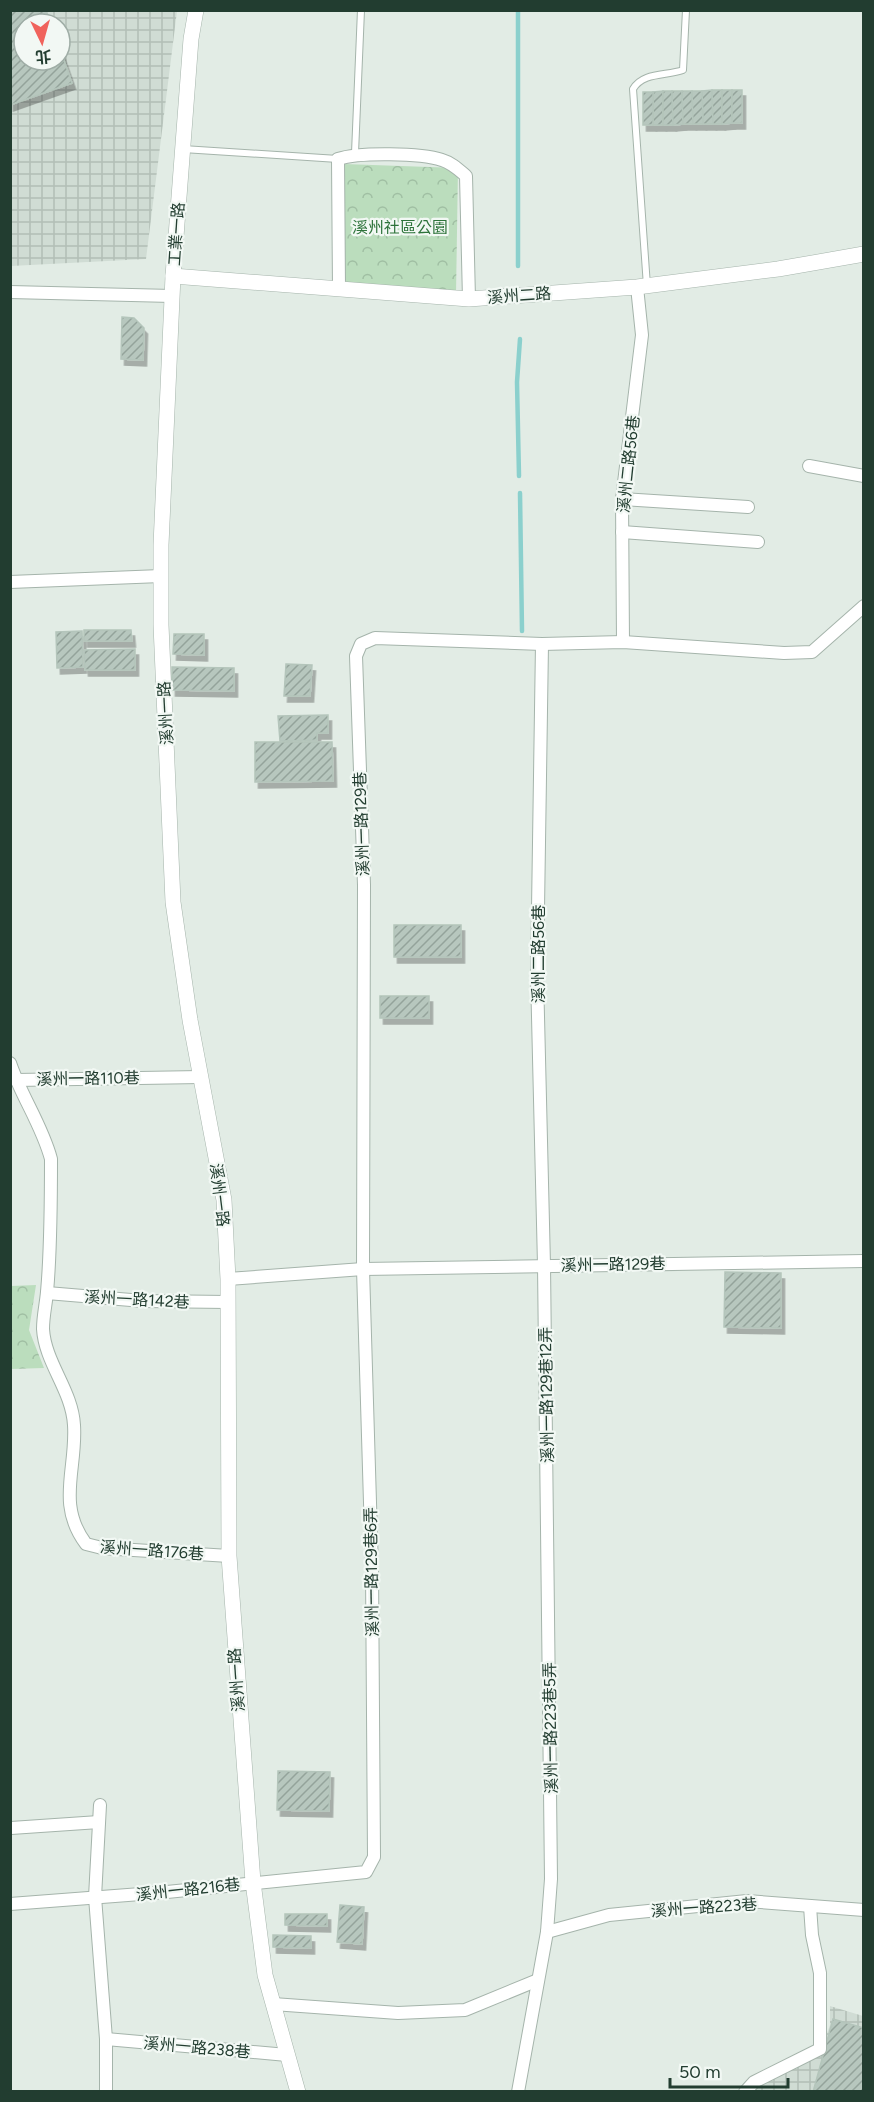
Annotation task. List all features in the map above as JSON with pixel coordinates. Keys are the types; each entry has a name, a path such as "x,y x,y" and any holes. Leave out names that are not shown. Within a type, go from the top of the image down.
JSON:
{"street":[{"name":"工業一路","path":"172,296 191,39 196,10"},
{"path":"339,289 338,159 355,153 440,159 454,164 466,176 469,299"},
{"name":"溪州二路","path":"173,276 469,299 642,287 778,269 864,254"},
{"name":"溪州二路56巷","path":"623,642 622,500 642,335 642,287"},
{"path":"10,292 172,296"},
{"name":"溪州一路","path":"172,296 161,576 173,902 201,1077 224,1200 228,1279 229,1556 253,1882 265,1974 298,2091"},
{"path":"809,466 864,476"},
{"path":"622,500 748,507"},
{"path":"622,532 758,542"},
{"path":"10,582 161,576"},
{"name":"溪州一路129巷","path":"363,1269 364,885 356,656 361,644 375,639 542,644 623,642 784,653 812,652 864,606"},
{"name":"溪州二路56巷","path":"542,644 537,975 544,1265"},
{"path":"10,1063 16,1080"},
{"name":"溪州一路110巷","path":"47,1293 51,1159 46,1141 16,1080 201,1077"},
{"name":"溪州一路129巷","path":"228,1279 363,1269 864,1261"},
{"name":"溪州一路129巷12弄","path":"544,1265 548,1524"},
{"name":"溪州一路129巷6弄","path":"363,1269 372,1569 374,1847 374,1857 366,1872"},
{"name":"溪州一路142巷","path":"47,1293 143,1301 228,1302"},
{"name":"溪州一路176巷","path":"47,1293 43,1330 48,1351 68,1396 74,1424 68,1488 70,1512 76,1532 86,1544 102,1548 229,1556"},
{"name":"溪州一路223巷5弄","path":"518,2091 547,1932 551,1879 548,1524"},
{"path":"100,1805 95,1897 106,2039 106,2091"},
{"path":"11,1828 99,1822"},
{"name":"溪州一路216巷","path":"10,1904 166,1893 253,1882 366,1872"},
{"name":"溪州一路223巷","path":"547,1932 609,1915 747,1901 864,1910"},
{"path":"744,2091 754,2082 820,2049 820,1973 812,1935 810,1906"},
{"path":"273,2004 398,2013 465,2010 538,1980"},
{"name":"溪州一路238巷","path":"106,2039 287,2055"}],"lane":[{"path":"355,153 361,10"},
{"path":"642,287 633,88 645,77 684,70 686,10"},
{"path":"183,149 338,159"}],"shaded area":[{"path":"10,11 177,11 146,259 11,266"},
{"path":"830,2006 863,2016 863,2091 754,2092 755,2077 824,2042 830,2025"}],"green space":[{"name":"溪州社區公園","path":"344,164 458,168 456,295 341,287"},
{"path":"36,1285 29,1330 44,1368 11,1369 11,1286"}],"building":[{"path":"10,10 46,10 47,12 12,12 12,72 68,72 72,83 10,105"},
{"path":"712,90 713,124 703,124 702,91"},
{"path":"712,90 722,90 722,124 713,124"},
{"path":"722,90 732,90 732,123 722,124"},
{"path":"732,90 742,90 742,123 732,123"},
{"path":"663,91 663,125 653,125 653,92"},
{"path":"663,91 672,91 673,125 663,125"},
{"path":"672,91 682,91 683,124 673,125"},
{"path":"682,91 692,91 693,124 683,124"},
{"path":"692,91 702,91 703,124 693,124"},
{"path":"643,92 653,92 653,125 643,125"},
{"path":"122,317 134,318 144,328 143,360 121,359"},
{"path":"84,630 131,630 132,641 84,641"},
{"path":"82,631 83,667 57,668 56,632"},
{"path":"174,634 204,634 204,655 173,654"},
{"path":"135,649 135,670 85,670 84,650"},
{"path":"286,664 312,665 310,696 284,696"},
{"path":"172,667 234,668 234,691 172,690"},
{"path":"328,715 328,733 317,733 317,740 280,741 278,716"},
{"path":"255,742 332,742 333,781 255,782"},
{"path":"394,925 461,925 461,957 394,957"},
{"path":"380,996 429,996 429,1018 380,1018"},
{"path":"725,1272 781,1273 781,1328 724,1327"},
{"path":"278,1771 330,1772 329,1811 277,1810"},
{"path":"340,1905 364,1907 362,1944 337,1942"},
{"path":"285,1914 327,1914 327,1926 285,1925"},
{"path":"273,1935 311,1936 311,1948 273,1947"},
{"path":"833,2019 864,2028 864,2092 813,2092"}],"waterway":[{"path":"518,10 518,266"},
{"path":"519,476 517,382 520,339"},
{"path":"520,493 522,631"}]}
